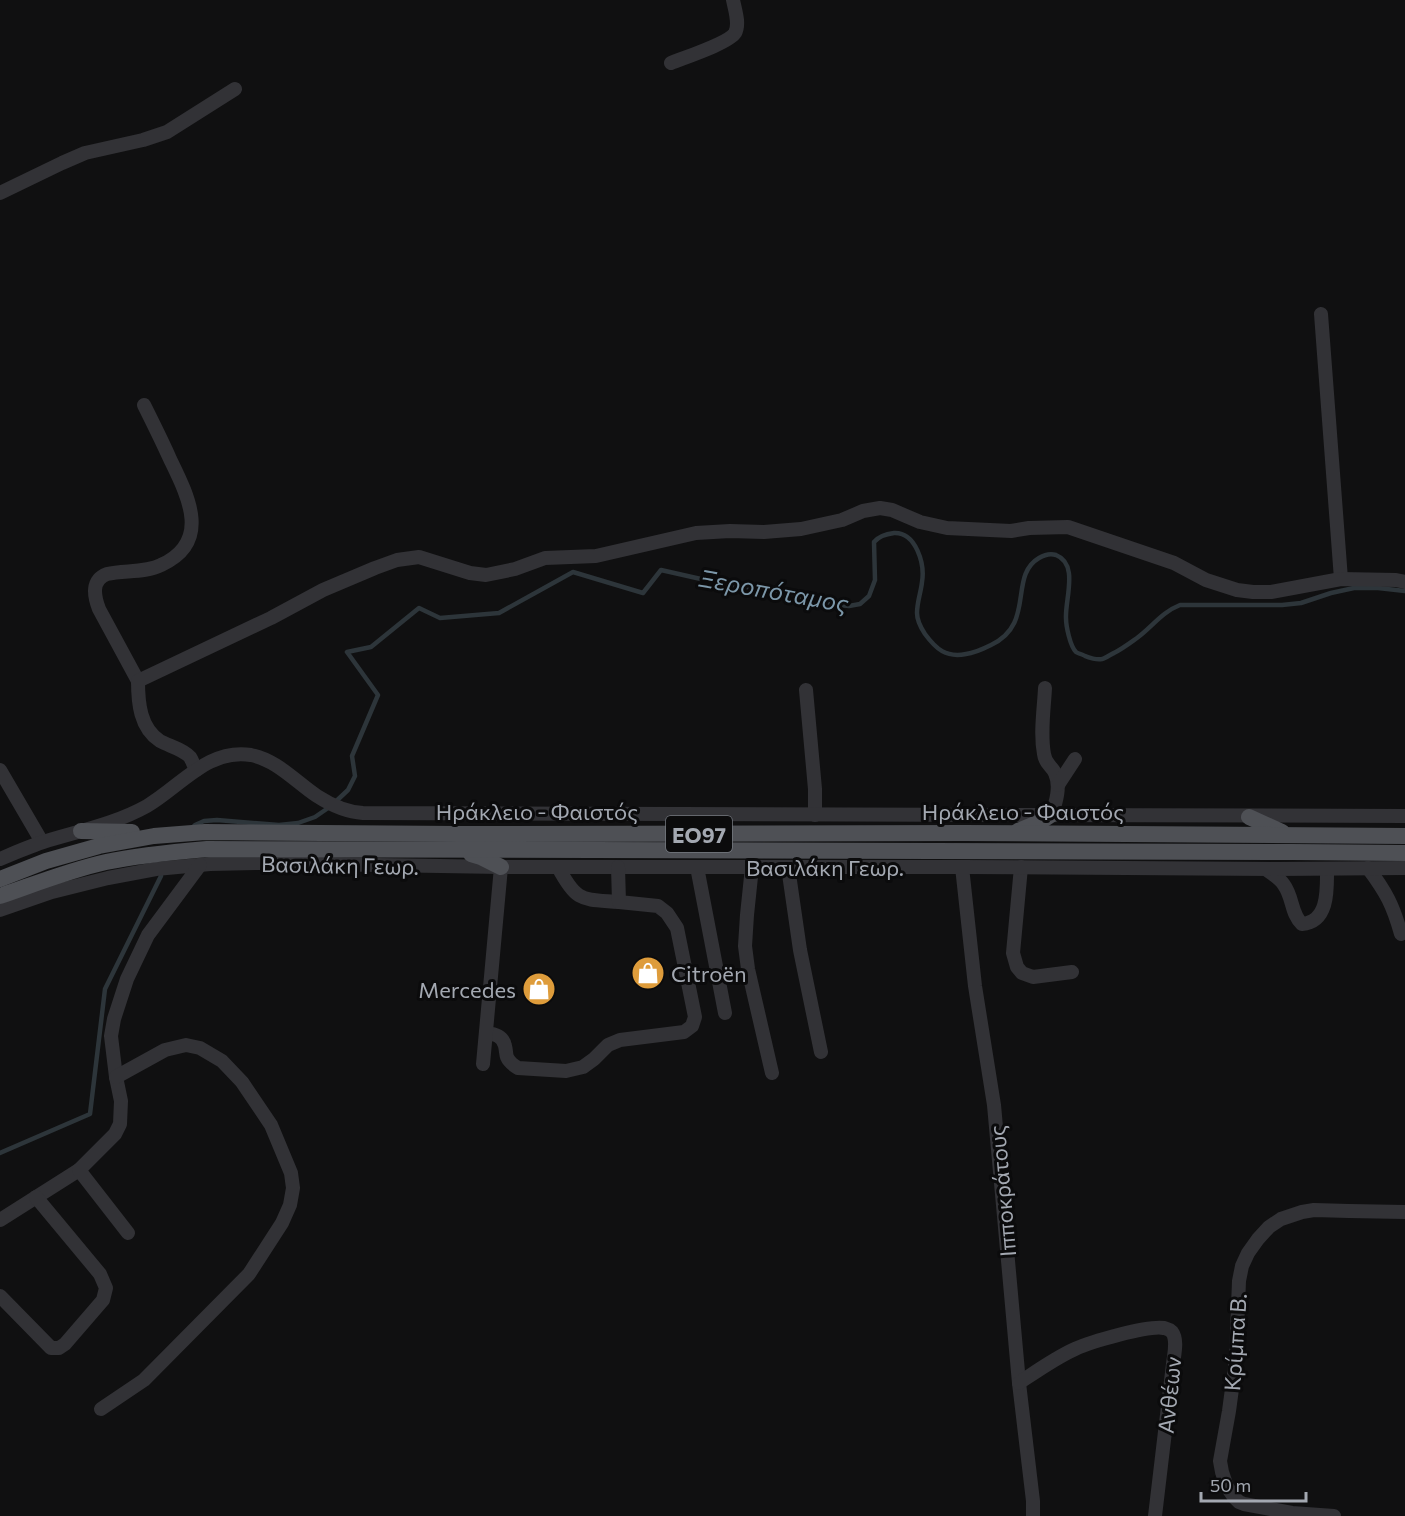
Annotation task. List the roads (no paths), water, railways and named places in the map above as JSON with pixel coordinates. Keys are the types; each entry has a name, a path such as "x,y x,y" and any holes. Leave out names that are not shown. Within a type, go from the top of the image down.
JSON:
{"main road":[{"path":"1011,834 1040,822 1052,814"},
{"path":"1249,817 1292,835"},
{"path":"81,831 205,832"},
{"name":"Ηράκλειο - Φαιστός","path":"0,879 46,861 99,846 154,836 205,832 1405,836"},
{"name":"Ηράκλειο - Φαιστός","path":"0,896 105,862 156,853 207,849 1405,853"},
{"path":"459,851 481,856 501,867"}],"street":[{"path":"671,63 722,43 733,36 737,25 733,0"},
{"path":"0,193 85,153 144,140 167,132 235,89"},
{"path":"1321,314 1341,579"},
{"path":"144,405 188,496 193,519 192,526 183,549 174,557 154,568 103,575 95,584 96,598 99,609 138,681 140,713 150,732 159,740 190,757 196,770"},
{"path":"138,681 271,618 323,590 397,561 419,557 470,573 486,575 515,569 545,558 596,556 696,533 801,529 842,520 863,511 880,508 892,510 920,522 947,528 1011,531 1068,527 1174,563 1206,580 1237,590 1271,592 1341,579 1405,582"},
{"path":"1045,688 1043,750 1045,761 1054,772 1058,785"},
{"path":"806,690 815,815"},
{"path":"0,859 42,842 119,819 144,807 208,762 232,754 254,756 276,765 318,796 338,808 356,813 1405,816"},
{"path":"1052,814 1058,785 1075,759"},
{"path":"0,770 42,842"},
{"name":"Βασιλάκη Γεωρ.","path":"0,910 52,892 156,869 258,863 501,867 1405,868"},
{"path":"0,1220 79,1170 115,1134 120,1124 121,1101 111,1035 114,1018 127,979 148,936 200,865"},
{"path":"483,1064 501,867"},
{"path":"486,1033 503,1038 506,1056 518,1068 566,1071 583,1067 608,1045 620,1040 684,1032 692,1026 694,1017 677,928 667,913 658,906 586,899 569,888 558,867"},
{"path":"618,867 619,902"},
{"path":"697,867 725,1013"},
{"path":"752,867 745,946 748,969 772,1073"},
{"path":"788,867 800,950 821,1052"},
{"name":"Ιπποκράτους","path":"962,867 975,986 994,1105 1033,1516"},
{"path":"1021,867 1014,953 1017,967 1022,973 1033,977 1072,972"},
{"path":"1266,869 1285,885 1297,920 1302,924 1309,924 1322,912 1327,894 1327,868"},
{"path":"1368,868 1400,910 1401,934"},
{"path":"101,1409 144,1380 249,1274 282,1223 290,1205 293,1188 291,1173 271,1125 242,1082 222,1061 200,1048 186,1045 165,1050 116,1077"},
{"path":"79,1170 128,1233"},
{"path":"0,1296 51,1348 59,1348 65,1344 103,1300 106,1288 100,1274 36,1197"},
{"name":"Κρίμπα Β.","path":"1334,1516 1292,1513 1244,1504 1234,1497 1224,1480 1220,1461 1236,1359 1240,1273 1248,1253 1264,1232 1281,1219 1294,1214 1314,1210 1405,1212"},
{"name":"Ανθέων","path":"1019,1383 1055,1359 1085,1345 1150,1328 1167,1328 1174,1336 1173,1364 1155,1516"}],"waterway":[{"name":"Ξεροπόταμος","path":"192,828 204,821 217,820 279,825 298,823 315,817 348,790 355,776 352,756 378,695 347,652 371,647 419,608 440,618 499,613 573,572 643,593 661,570 723,584 787,592 816,603 849,606 860,604 869,596 875,580 874,542 885,535 902,534 913,543 922,567 923,575 917,613 921,627 929,639 942,651 959,655 979,651 1005,636 1018,613 1025,576 1030,566 1041,557 1054,554 1063,560 1069,574 1066,618 1072,645 1077,652 1098,659 1105,658 1123,648 1157,620 1180,605 1282,605 1301,603 1354,588 1405,591"},
{"name":"Ξεροπόταμος","path":"0,1153 90,1114 105,989 161,876"}],"place":[{"name":"Citroën","path":"648,973"},
{"name":"Mercedes","path":"539,989"}]}
